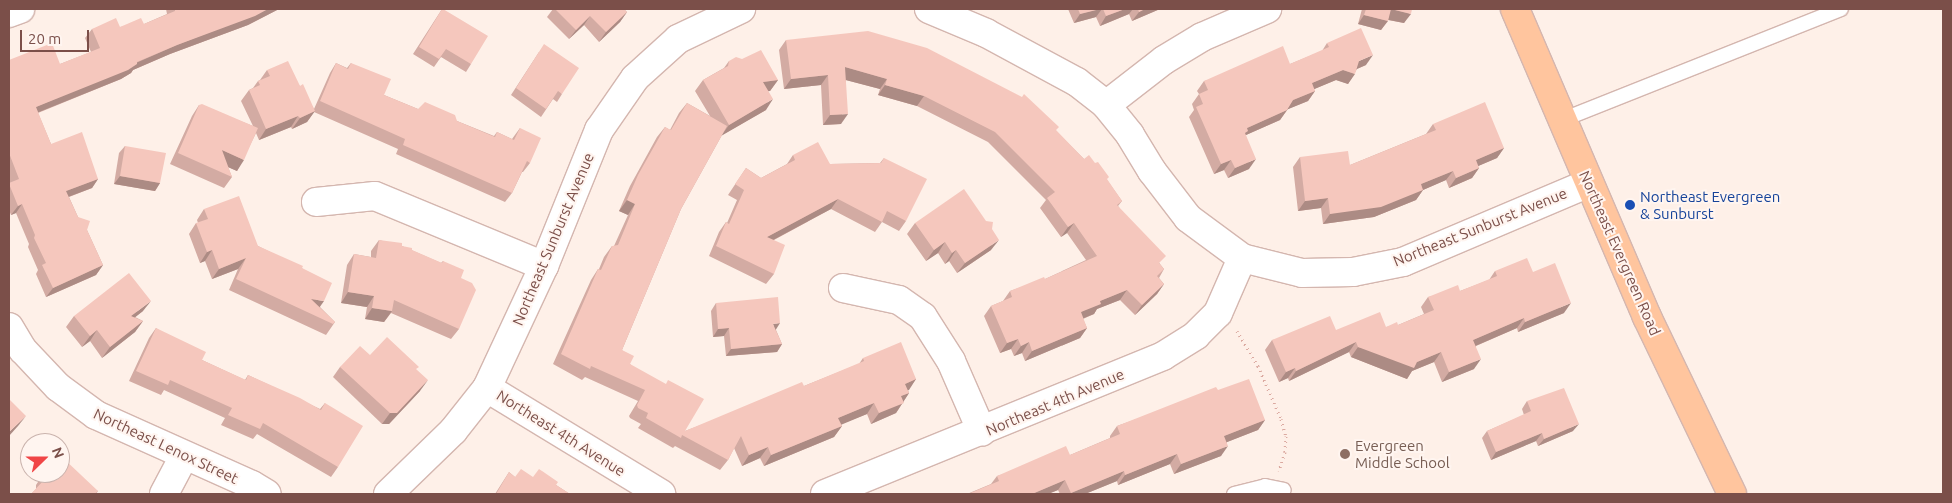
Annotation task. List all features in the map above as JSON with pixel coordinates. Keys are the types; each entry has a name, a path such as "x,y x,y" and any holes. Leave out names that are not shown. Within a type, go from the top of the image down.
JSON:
{"main road":[{"name":"Northeast Evergreen Road","path":"1515,9 1647,317 1732,494"}],"street":[{"path":"9,14 20,9"},
{"name":"Northeast Sunburst Avenue","path":"388,494 453,431 487,388 544,266 599,130 635,78 678,39 740,9"},
{"name":"Northeast Sunburst Avenue","path":"929,9 986,33 1077,82 1106,105 1130,135 1152,171 1188,218 1242,258 1302,273 1353,272 1403,262 1589,183"},
{"path":"1106,105 1164,60 1186,46 1267,9"},
{"path":"316,202 375,196 544,266"},
{"name":"Northeast 4th Avenue","path":"825,494 982,432 1163,356 1196,335 1218,313 1242,258"},
{"path":"843,288 899,300 924,317 951,361 982,432"},
{"name":"Northeast Lenox Street","path":"9,327 23,350 58,387 96,415 252,485 267,494"},
{"name":"Northeast 4th Avenue","path":"487,388 660,494"},
{"path":"164,494 184,456"}],"lane":[{"path":"1562,120 1842,9"},
{"path":"1234,494 1265,486 1284,490"}],"path":[{"path":"1237,331 1258,366 1281,419 1286,436 1285,452 1279,472"}],"building":[{"path":"175,9 268,9 255,16 177,45 137,62 128,70 36,107 51,144 82,132 98,179 66,191 78,217 90,221 87,230 103,265 53,288 42,265 46,263 34,238 35,235 22,204 18,206 9,184 19,179 9,153 9,60 52,43 60,64 100,48 92,29 116,18 120,27 141,18 144,24 175,11"},
{"path":"442,9 488,36 471,64 446,49 439,59 419,47"},
{"path":"555,9 624,9 627,12 606,32 590,16 576,30"},
{"path":"1078,9 1100,9 1080,14"},
{"path":"1103,9 1125,9 1106,16"},
{"path":"1366,9 1391,9 1388,21 1364,15"},
{"path":"1391,9 1412,9 1411,14"},
{"path":"1361,28 1373,55 1359,61 1355,74 1343,70 1312,83 1315,91 1293,100 1287,110 1247,128 1248,131 1245,133 1256,159 1235,168 1231,160 1221,164 1196,107 1203,104 1199,94 1208,90 1204,81 1283,46 1290,64 1329,47 1327,43"},
{"path":"868,31 927,48 1022,97 1024,94 1059,127 1056,130 1084,159 1089,155 1095,163 1098,162 1109,177 1107,179 1122,201 1117,205 1166,256 1159,263 1164,269 1157,276 1164,284 1142,305 1127,290 1100,301 1101,304 1081,312 1087,328 1032,351 1029,342 1021,346 1018,339 1007,343 991,306 1012,297 1010,291 1044,277 1045,279 1097,256 1074,223 1068,227 1047,198 1055,192 995,132 924,96 885,85 887,79 845,67 848,114 830,115 828,75 791,79 786,40"},
{"path":"544,44 579,68 562,94 558,91 546,109 516,88"},
{"path":"761,50 778,80 763,82 773,99 729,125 703,80 728,66 729,61 736,57 742,59"},
{"path":"288,61 300,86 303,84 315,111 266,129 249,90 260,85 258,81 270,76 267,70"},
{"path":"336,63 348,69 351,63 391,79 384,95 418,109 425,102 455,115 457,121 495,137 497,132 514,140 520,128 541,138 530,163 527,161 512,193 403,145 405,139 320,101"},
{"path":"1485,102 1504,148 1476,160 1479,168 1456,178 1453,171 1421,184 1423,190 1381,207 1330,214 1328,198 1305,201 1300,157 1348,151 1350,165 1436,130 1433,124"},
{"path":"687,103 727,126 681,209 622,350 634,356 630,364 666,384 668,380 704,399 685,431 802,382 804,386 864,361 863,358 901,342 916,379 905,384 909,393 901,396 904,403 879,413 874,403 838,418 842,426 771,455 768,447 749,455 741,436 728,460 682,435 681,438 646,418 648,413 638,408 637,405 645,390 591,366 590,369 561,354 598,269 601,270 612,246 618,245 635,204 627,200 638,175 665,127 671,130"},
{"path":"202,104 258,128 244,160 222,150 232,177 178,153 199,105"},
{"path":"818,142 830,164 881,163 884,158 927,179 906,221 887,211 882,222 838,199 767,237 785,245 774,274 716,246 726,222 729,224 744,190 735,184 746,168 761,178 795,160 793,155"},
{"path":"125,146 166,153 160,183 120,176"},
{"path":"964,189 986,221 993,222 992,229 999,240 965,263 956,250 952,253 945,242 934,250 915,223"},
{"path":"239,196 258,246 303,266 302,268 332,283 324,301 311,299 335,322 333,324 236,279 246,258 219,269 212,250 207,252 196,223 208,219 204,209"},
{"path":"379,240 402,243 402,246 412,248 412,250 442,263 443,261 464,270 461,278 472,283 476,290 459,329 394,300 392,311 372,308 374,296 348,292 354,254 376,258"},
{"path":"1527,258 1533,272 1555,263 1571,303 1525,322 1524,318 1473,340 1481,359 1449,372 1441,352 1417,362 1414,368 1358,347 1356,342 1296,371 1295,368 1286,372 1272,340 1330,316 1336,330 1380,312 1386,327 1397,322 1398,325 1434,310 1428,297 1458,285 1460,291 1497,276 1495,271"},
{"path":"129,273 151,301 131,316 143,321 110,347 97,330 90,336 74,316"},
{"path":"778,297 780,323 773,324 782,344 731,349 729,328 718,329 716,303"},
{"path":"156,328 206,352 202,360 246,380 248,375 300,398 321,410 325,403 363,426 338,467 263,423 260,429 228,415 232,408 170,380 168,385 136,371"},
{"path":"387,337 419,367 416,369 428,380 397,413 390,413 340,367 360,346 370,355"},
{"path":"1249,379 1265,420 1224,436 1228,446 1181,464 1177,454 1125,475 1124,471 1071,493 1065,480 1032,494 968,494 999,481 997,476 1066,446 1070,455 1120,434 1117,426 1216,387 1218,390"},
{"path":"1564,388 1579,424 1544,439 1542,433 1496,452 1487,431 1531,411 1527,401"},
{"path":"9,399 26,416 9,432"},
{"path":"70,465 98,491 95,494 31,494 41,483 70,483"},
{"path":"521,469 533,477 539,469 558,482 556,485 570,494 496,494 509,472 515,477"}],"place":[{"name":"Northeast Evergreen & Sunburst","path":"1630,205"},
{"name":"Evergreen Middle School","path":"1345,454"}]}
